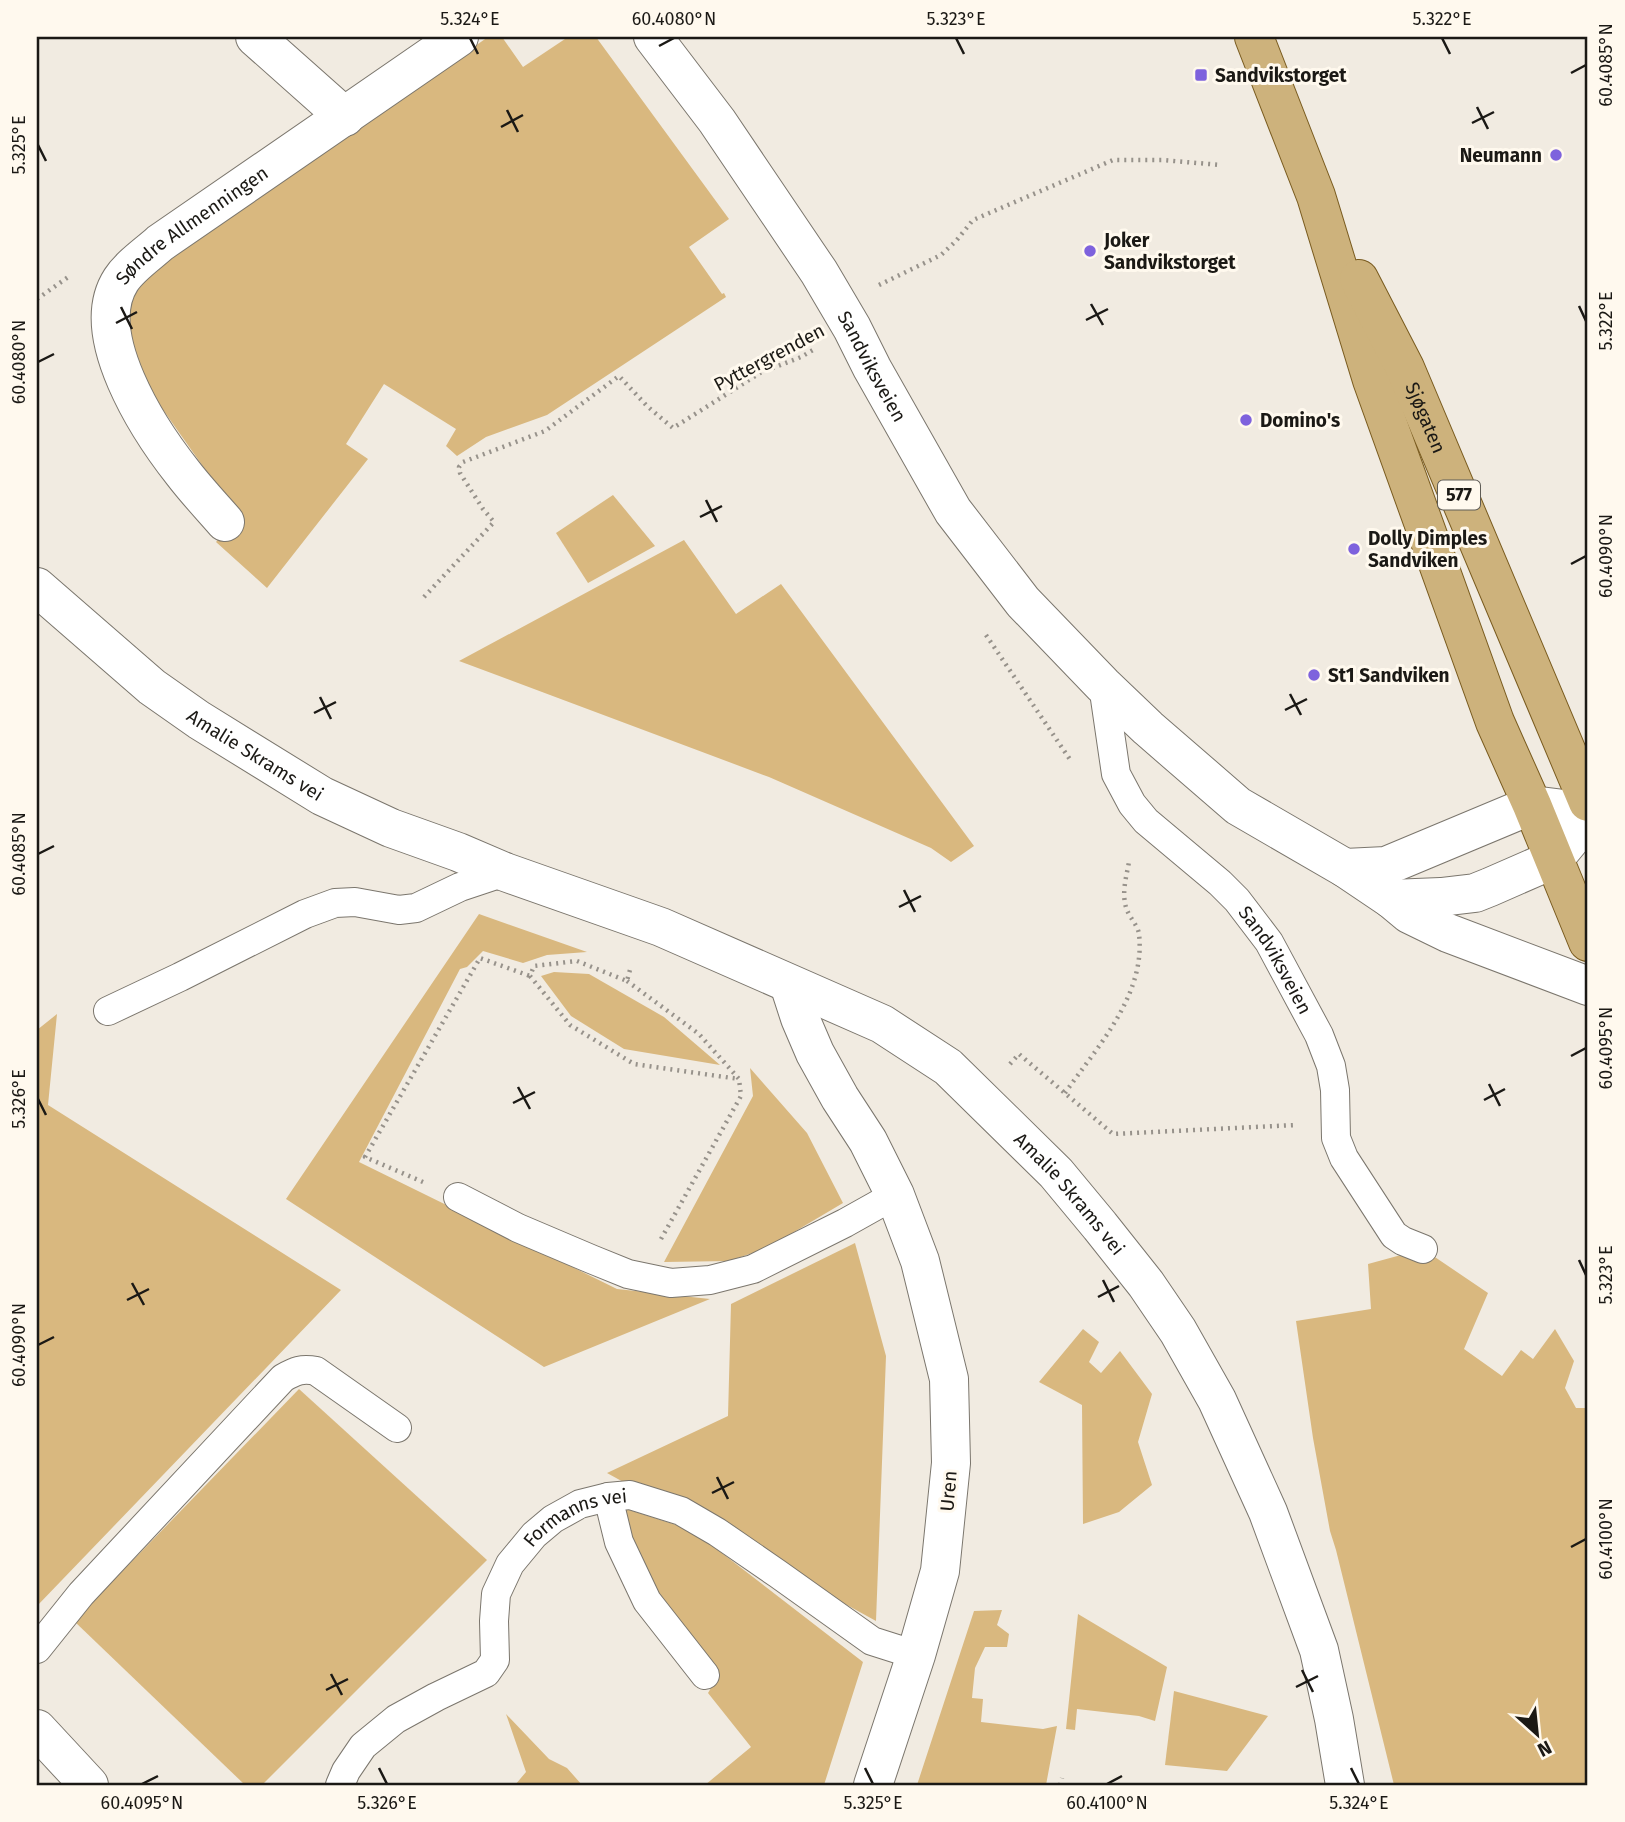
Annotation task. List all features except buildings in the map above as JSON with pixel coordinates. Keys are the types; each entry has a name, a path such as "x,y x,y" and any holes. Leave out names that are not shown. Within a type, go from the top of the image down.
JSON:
{"main road":[{"name":"Sjøgaten","path":"1254,37 1316,196 1372,380 1495,722 1532,805"},
{"name":"Sjøgaten","path":"1316,196 1405,368 1588,802"},
{"name":"577","path":"1532,805 1588,942"}],"street":[{"path":"256,37 345,117"},
{"name":"Søndre Allmenningen","path":"225,522 182,472 141,412 122,371 113,341 109,322 114,292 122,278 160,243 459,37"},
{"name":"Sandviksveien","path":"653,37 717,121 819,272 953,512 1023,602 1102,685 1238,806 1345,868 1409,914 1448,933 1588,986"},
{"name":"Amalie Skrams vei","path":"37,587 152,687 199,720 322,796 391,828 660,927 882,1024 948,1066 1056,1173 1146,1284 1178,1331 1217,1400 1268,1513 1319,1650 1345,1785"},
{"path":"1345,868 1386,866 1532,805 1588,812"},
{"path":"1391,899 1475,893 1554,859 1588,818"},
{"name":"Uren","path":"789,984 815,1054 868,1141 895,1195 920,1261 949,1378 951,1463 940,1571 916,1655 873,1785"},
{"path":"37,1729 89,1785"}],"lane":[{"name":"Sandviksveien","path":"1102,685 1116,774 1132,804 1146,821 1237,900 1269,942 1319,1035 1331,1066 1335,1090 1336,1138 1344,1158 1394,1235 1423,1249"},
{"path":"107,1011 305,914 335,903 355,902 399,910 416,908 460,887 505,872"},
{"path":"458,1198 591,1259 640,1277 671,1283 710,1280 754,1269 895,1195"},
{"path":"37,1649 81,1594 283,1378 305,1368 316,1371 397,1428"},
{"name":"Formanns vei","path":"340,1785 363,1746 396,1719 486,1673 495,1660 496,1594 510,1564 534,1535 553,1519 580,1504 608,1497 630,1495 681,1511 717,1532 872,1641 916,1655"},
{"path":"608,1497 618,1542 647,1601 705,1675"}],"path":[{"path":"879,285 941,255 973,219 1113,160 1162,160 1221,165"},
{"name":"Pyttergrenden","path":"424,597 494,522 460,473 459,467 463,462 545,431 619,376 647,406 673,428 760,373 801,357 852,328"},
{"path":"980,625 1077,770"},
{"path":"1065,1093 1117,1019 1130,993 1137,970 1139,932 1124,898 1129,860"},
{"path":"627,981 643,921"},
{"path":"458,1198 365,1157 480,958 530,976 570,1025 634,1064 739,1079"},
{"path":"530,976 534,966 577,961 627,981 699,1034 739,1079 741,1096 640,1277"},
{"path":"1028,1062 1112,1134 1336,1122"},
{"path":"1060,1785 1062,1778"}],"shaded area":[{"path":"488,37 502,37 523,67 568,37 596,37 729,219 689,247 726,297 547,415 486,437 457,456 446,446 456,429 384,384 346,444 368,459 267,588 216,542 238,516 142,380 124,337 129,301 153,271"},
{"path":"613,495 655,546 588,583 556,533"},
{"path":"684,540 736,614 781,584 974,846 951,862 931,848 769,777 459,661"},
{"path":"479,914 587,952 547,955 523,963 483,951 467,967 460,969 359,1162 617,1289 710,1299 544,1367 286,1199"},
{"path":"554,972 589,974 664,1017 720,1065 624,1049 571,1016 541,976"},
{"path":"57,1014 48,1105 341,1290 37,1606 37,1030"},
{"path":"750,1068 807,1133 843,1203 767,1248 729,1261 664,1262 753,1096"},
{"path":"855,1243 886,1356 876,1621 607,1473 728,1416 731,1304"},
{"path":"1423,1249 1488,1293 1464,1349 1502,1376 1521,1350 1533,1359 1555,1329 1574,1361 1565,1388 1576,1408 1588,1408 1588,1785 1394,1785 1330,1531 1296,1321 1371,1309 1368,1264"},
{"path":"1083,1329 1099,1342 1089,1362 1101,1373 1120,1351 1152,1394 1138,1442 1152,1485 1119,1512 1083,1524 1082,1405 1039,1382"},
{"path":"299,1389 487,1560 262,1785 245,1785 74,1621"},
{"path":"620,1507 692,1530 863,1662 824,1785 705,1785 751,1747 708,1693 717,1678 666,1612 621,1528"},
{"path":"1002,1610 997,1625 1009,1634 1007,1647 985,1647 975,1668 972,1698 983,1699 981,1722 1043,1729 1057,1726 1046,1785 917,1785 974,1611"},
{"path":"1078,1614 1167,1667 1155,1721 1139,1716 1077,1709 1075,1730 1066,1729"},
{"path":"1174,1691 1268,1716 1227,1771 1165,1765"},
{"path":"506,1714 549,1759 567,1768 582,1785 515,1785 526,1772"}],"place":[{"name":"Sandvikstorget","path":"1201,75"},
{"name":"Neumann","path":"1556,155"},
{"name":"Joker Sandvikstorget","path":"1090,251"},
{"name":"Domino's","path":"1246,420"},
{"name":"Dolly Dimples Sandviken","path":"1354,549"},
{"name":"St1 Sandviken","path":"1314,675"}]}
